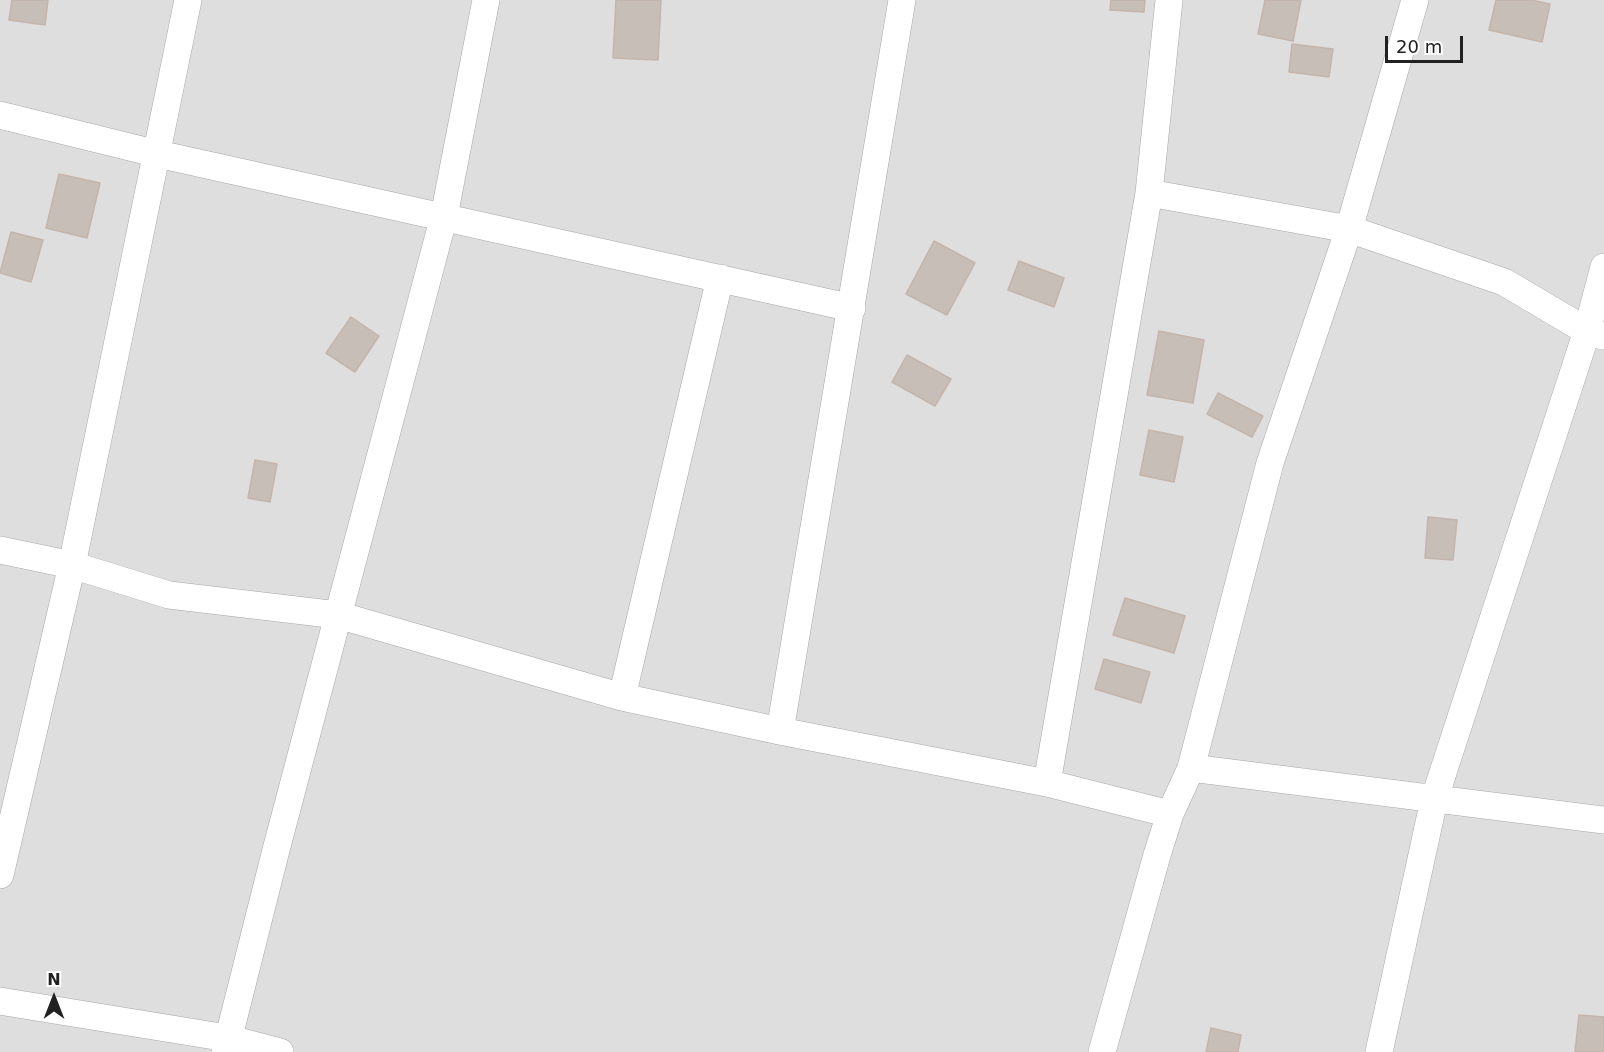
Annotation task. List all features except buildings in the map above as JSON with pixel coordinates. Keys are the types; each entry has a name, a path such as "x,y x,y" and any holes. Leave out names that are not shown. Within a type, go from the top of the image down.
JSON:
{"street":[{"path":"0,875 72,566 188,0"},
{"path":"226,1045 444,216 486,0"},
{"path":"780,731 902,0"},
{"path":"1047,783 1149,193 1169,0"},
{"path":"1102,1052 1170,813 1191,768 1270,463 1349,229 1415,0"},
{"path":"0,116 158,154 852,308"},
{"path":"1149,193 1349,229 1504,282 1595,334"},
{"path":"1379,1052 1434,800 1595,334 1604,267"},
{"path":"622,697 720,278"},
{"path":"0,550 72,566 169,595 339,615 622,697 780,731 1047,783 1170,813"},
{"path":"1191,768 1604,820"},
{"path":"0,1002 226,1045 280,1052"}],"shaded area":[{"path":"0,0 1604,0 1604,1052 0,1052"}]}
